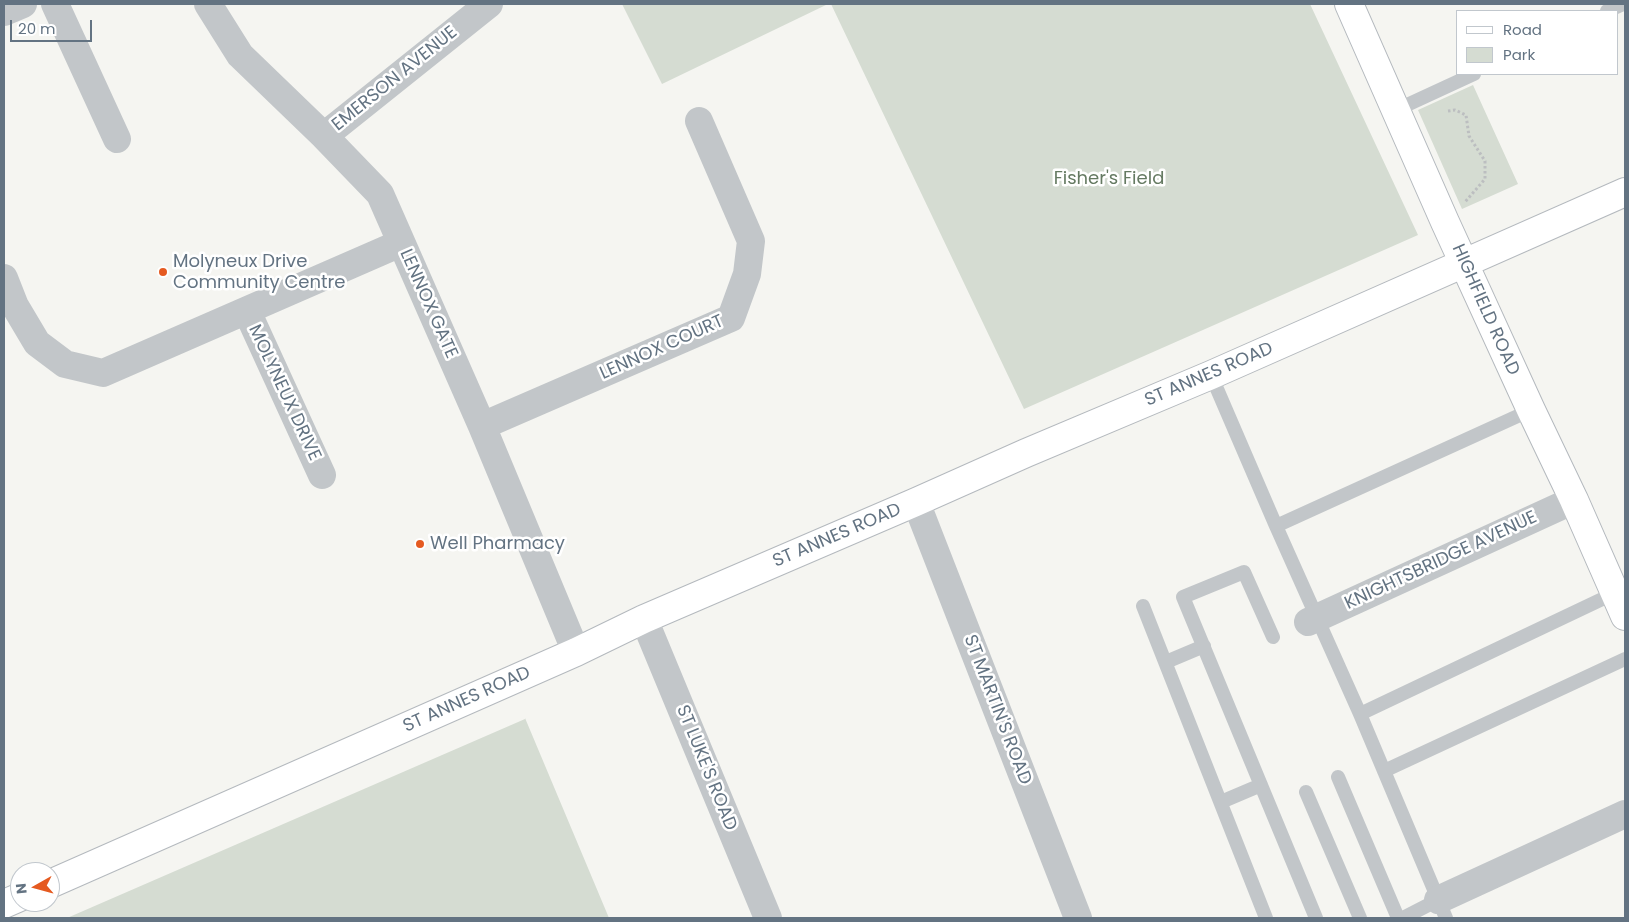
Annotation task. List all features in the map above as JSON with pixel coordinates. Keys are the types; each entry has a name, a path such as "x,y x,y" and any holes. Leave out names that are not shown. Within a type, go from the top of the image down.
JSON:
{"street":[{"path":"4,12 23,4"},
{"path":"55,4 117,139"},
{"name":"LENNOX GATE","path":"208,4 240,55 324,136 380,194 482,426 576,652"},
{"name":"EMERSON AVENUE","path":"324,136 489,4"},
{"name":"HIGHFIELD ROAD","path":"1349,4 1445,222 1620,604"},
{"name":"LENNOX COURT","path":"482,426 731,318 747,274 751,241 699,121"},
{"name":"ST ANNES ROAD","path":"60,880 576,652 644,619 1211,375 1625,192"},
{"name":"MOLYNEUX DRIVE","path":"4,278 15,306 37,343 65,364 102,373 402,243"},
{"name":"MOLYNEUX DRIVE","path":"246,311 322,475"},
{"name":"KNIGHTSBRIDGE AVENUE","path":"1312,619 1574,500"},
{"name":"ST MARTIN'S ROAD","path":"916,502 1078,918"},
{"name":"ST LUKE'S ROAD","path":"644,619 768,918"},
{"path":"1442,909 1625,814"}],"lane":[{"path":"1609,10 1624,4"},
{"path":"1396,110 1472,75"},
{"path":"1211,375 1276,526 1312,619 1360,714 1442,909 1403,918 1338,777"},
{"path":"1276,526 1531,410"},
{"path":"1273,637 1244,572 1184,598 1316,918"},
{"path":"1360,714 1620,604"},
{"path":"1142,606 1166,662 1266,918"},
{"path":"1166,662 1204,646"},
{"path":"1384,771 1625,660"},
{"path":"1220,802 1261,785"},
{"path":"1306,792 1360,918"}],"path":[{"path":"1445,222 1485,179 1485,161 1469,136 1466,115 1454,110 1446,112"}],"green space":[{"path":"622,4 828,4 662,84"},
{"name":"Fisher's Field","path":"831,4 1310,4 1418,235 1024,409"},
{"path":"1473,85 1518,184 1462,209 1418,110"},
{"path":"525,719 609,918 67,918"}],"place":[{"name":"Molyneux Drive Community Centre","path":"163,272"},
{"name":"Well Pharmacy","path":"420,544"}]}
